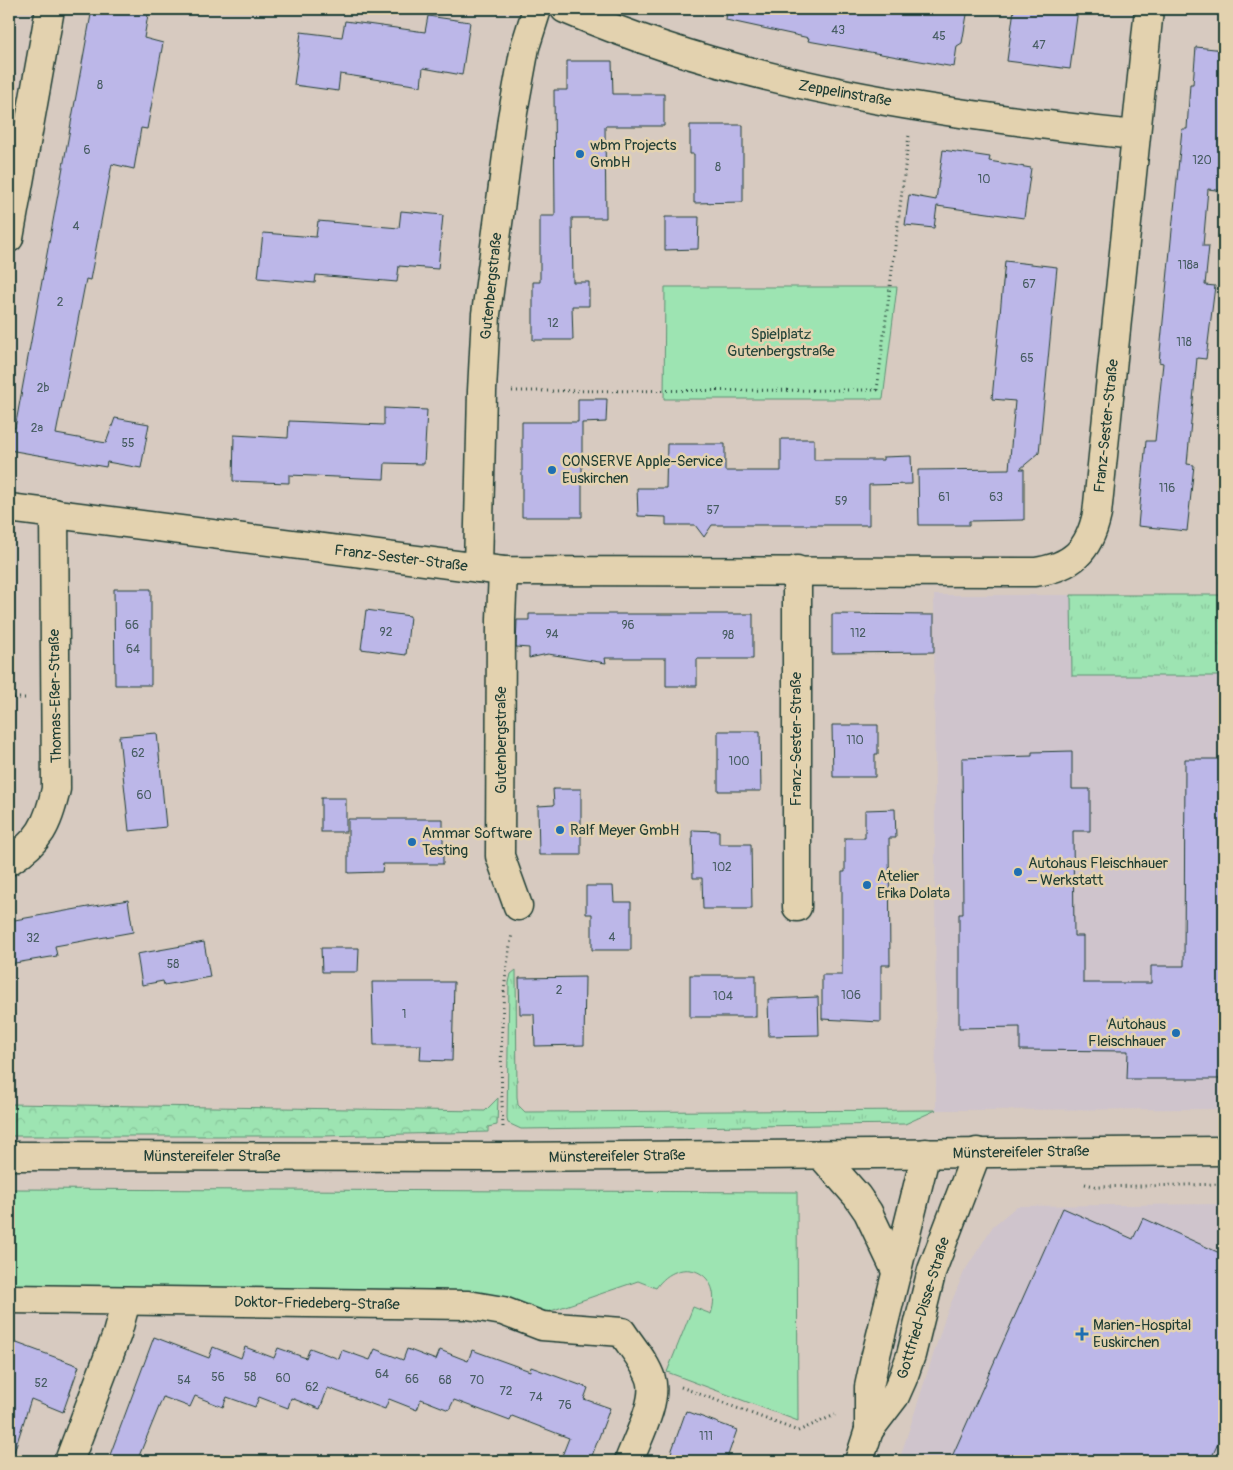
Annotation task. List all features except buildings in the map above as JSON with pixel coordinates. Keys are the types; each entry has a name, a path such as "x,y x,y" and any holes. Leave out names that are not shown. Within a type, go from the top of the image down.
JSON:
{"street":[{"path":"9,238 50,9"},
{"name":"Gutenbergstraße","path":"518,906 500,856 501,619 491,570 482,391 486,314 501,190 525,47 537,9"},
{"name":"Zeppelinstraße","path":"564,9 625,34 712,62 820,90 914,105 1135,134"},
{"name":"Franz-Sester-Straße","path":"9,508 491,570 1035,572 1049,570 1066,563 1087,545 1097,514 1148,9"},
{"name":"Thomas-Eßer-Straße","path":"9,861 26,850 39,836 49,817 56,789 54,513"},
{"name":"Franz-Sester-Straße","path":"796,570 797,907"},
{"name":"Münstereifeler Straße","path":"9,1156 504,1157 1224,1151"},
{"name":"Gottfried-Disse-Straße","path":"869,1430 896,1396 903,1378 913,1348 932,1270 977,1152"},
{"name":"Gottfried-Disse-Straße","path":"860,1461 869,1430 869,1387 911,1208 926,1153"},
{"path":"821,1155 857,1196 868,1212 897,1273"},
{"name":"Doktor-Friedeberg-Straße","path":"9,1299 468,1305 503,1311 542,1326 622,1332 650,1376"},
{"path":"69,1461 117,1334 126,1301"},
{"path":"629,1461 650,1405 653,1387 650,1376"}],"path":[{"path":"482,391 877,390 914,105"},
{"path":"504,1157 502,1044 505,990 507,963 518,906"},
{"path":"1109,1019 1127,1018"},
{"path":"1214,1184 1224,1184"},
{"path":"650,1376 798,1431 835,1415"}],"shaded area":[{"path":"934,595 1224,595 1224,1109 936,1110"},
{"name":"Marien-Hospital Euskirchen","path":"1224,1204 1224,1461 899,1461 946,1315 964,1272 993,1226 1017,1206"}],"green space":[{"name":"Spielplatz Gutenbergstraße","path":"665,287 897,287 883,399 664,399"},
{"path":"1071,595 1224,595 1224,676 1072,676"},
{"path":"516,970 517,1097 518,1105 525,1112 936,1110 905,1124 521,1129 508,1123 507,1118 509,983 511,974"},
{"path":"498,1098 497,1125 488,1127 488,1132 324,1136 9,1136 9,1104 485,1111"},
{"path":"9,1189 797,1192 798,1421 667,1372 693,1307 711,1314 714,1299 712,1287 706,1278 698,1272 688,1270 677,1271 666,1277 656,1288 638,1281 548,1312 505,1298 465,1291 9,1286"}],"place":[{"name":"wbm Projects GmbH","path":"580,154"},
{"name":"CONSERVE Apple-Service Euskirchen","path":"552,470"},
{"name":"Ralf Meyer GmbH","path":"560,830"},
{"name":"Ammar Software Testing","path":"412,842"},
{"name":"Autohaus Fleischhauer – Werkstatt","path":"1018,872"},
{"name":"Atelier Erika Dolata","path":"867,885"},
{"name":"Autohaus Fleischhauer","path":"1176,1033"},
{"name":"Marien-Hospital Euskirchen","path":"1082,1334"}]}
